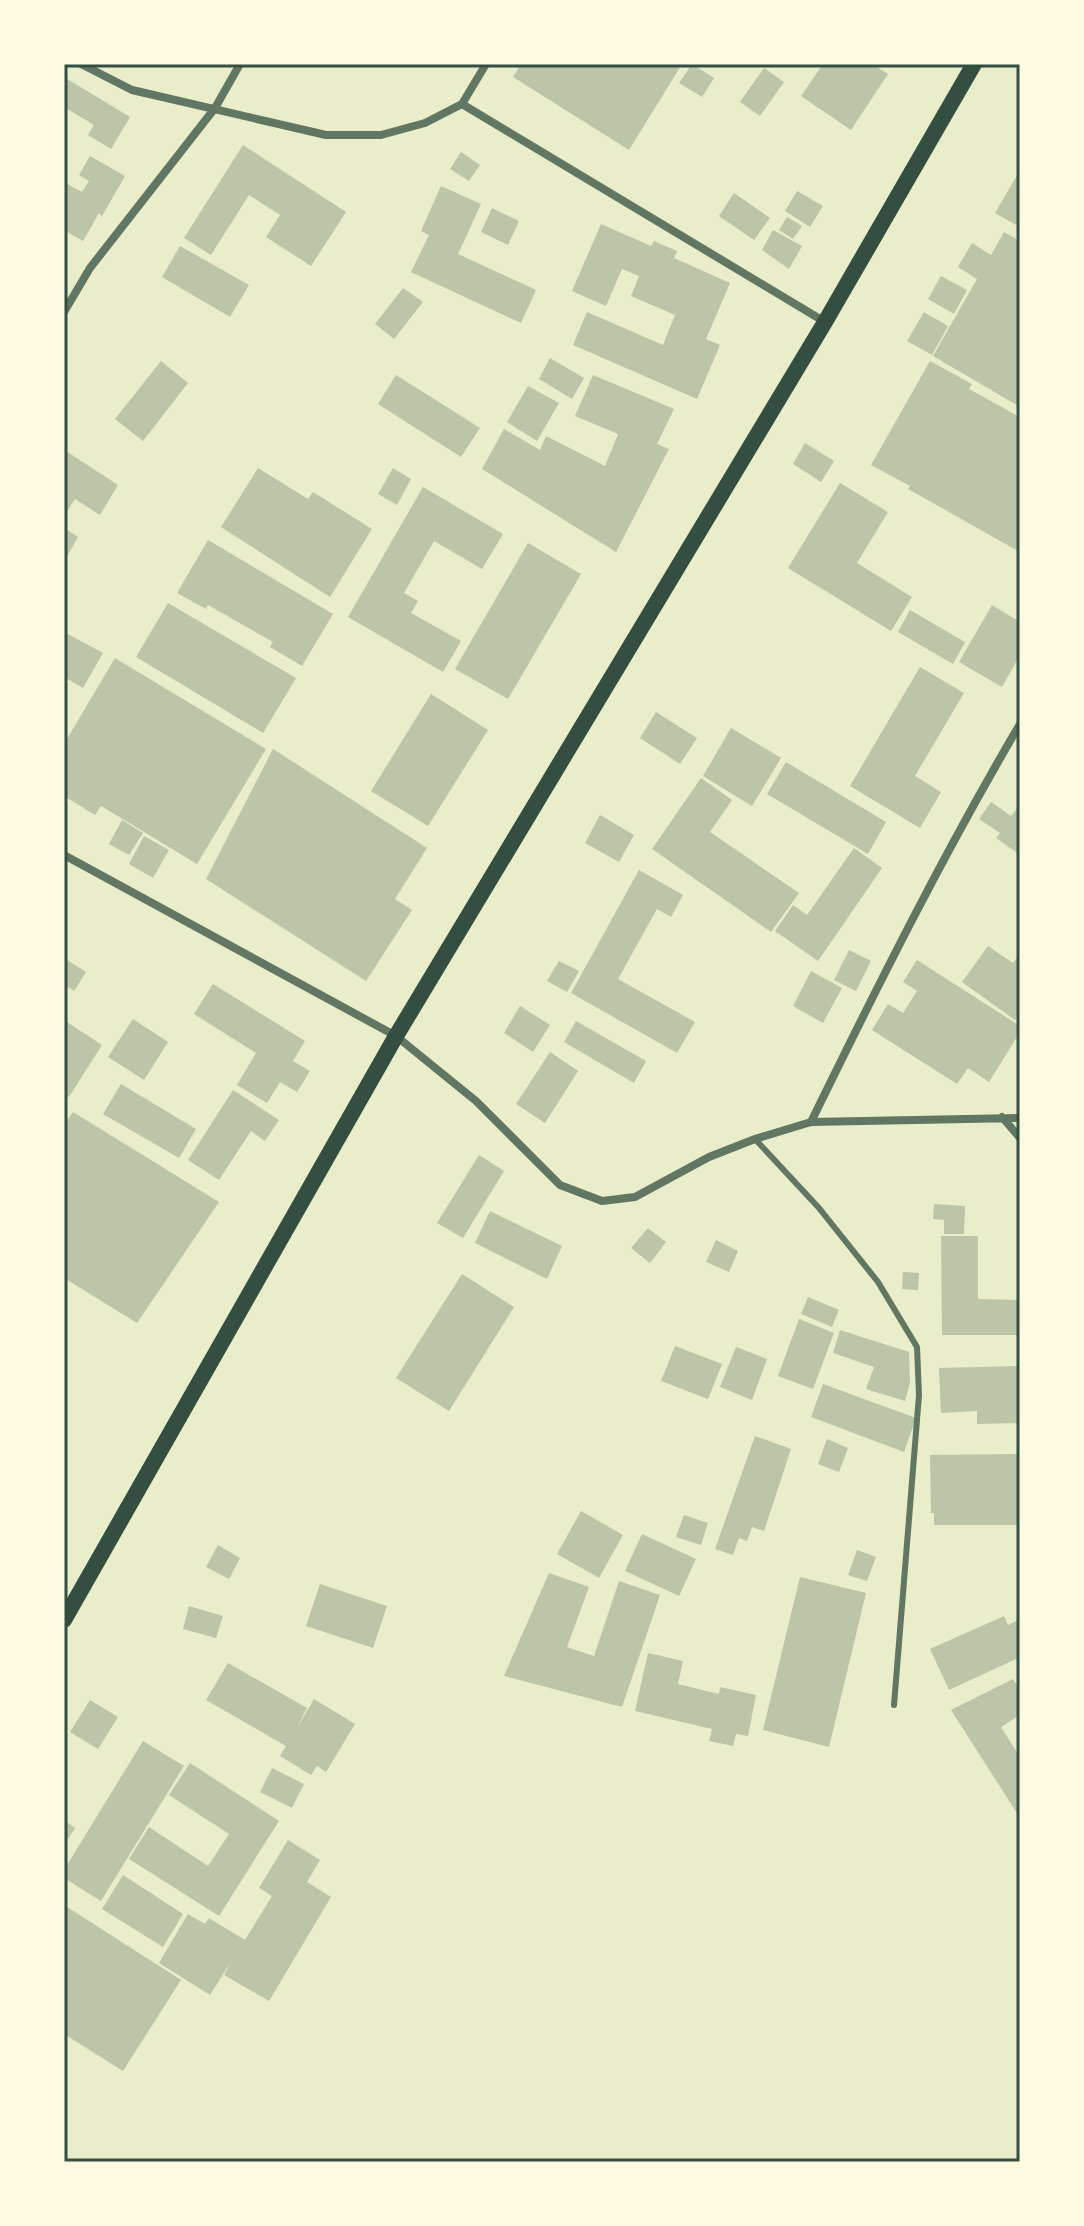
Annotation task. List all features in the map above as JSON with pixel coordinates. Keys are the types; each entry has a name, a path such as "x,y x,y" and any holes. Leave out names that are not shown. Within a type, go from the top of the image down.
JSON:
{"main road":[{"path":"64,1620 396,1036 825,322 974,64"}],"street":[{"path":"81,64 132,90 326,135 381,135 425,123 462,104 486,64"},
{"path":"64,312 90,268 215,108 240,64"},
{"path":"462,104 825,322"},
{"path":"811,1122 891,958 1020,724"},
{"path":"64,855 396,1036 476,1101 560,1185 602,1201 635,1197 709,1157 811,1122 1020,1118"},
{"path":"1002,1117 1020,1138"}],"lane":[{"path":"755,1139 819,1208 878,1282 917,1347 919,1395 894,1705"}],"building":[{"path":"521,64 682,64 629,150 513,77"},
{"path":"692,64 714,78 702,97 679,83"},
{"path":"823,64 872,64 888,74 851,130 801,96"},
{"path":"764,68 784,82 760,116 740,102"},
{"path":"64,77 130,117 111,149 88,135 94,125 64,107"},
{"path":"243,145 346,212 311,266 266,237 280,215 249,195 211,255 184,238"},
{"path":"461,152 480,165 469,181 450,169"},
{"path":"90,156 125,176 83,241 64,230 64,182 82,192 89,181 79,175"},
{"path":"1020,170 1020,227 995,213"},
{"path":"441,186 481,204 458,254 536,290 521,323 411,272 429,235 421,231"},
{"path":"797,191 823,206 810,227 785,211"},
{"path":"734,193 770,218 754,240 719,216"},
{"path":"492,208 519,221 508,245 481,232"},
{"path":"787,217 802,226 793,239 779,230"},
{"path":"601,224 651,246 654,241 677,251 674,258 730,283 706,339 720,345 697,399 573,345 587,312 663,345 675,315 631,296 639,276 622,269 606,306 572,291"},
{"path":"773,230 802,246 789,269 762,250"},
{"path":"1004,232 1020,241 1020,407 933,356 977,279 958,267 972,243 991,255"},
{"path":"180,246 249,285 230,317 162,277"},
{"path":"941,276 967,290 954,314 928,299"},
{"path":"403,288 423,302 394,339 375,324"},
{"path":"924,312 948,326 932,355 907,341"},
{"path":"550,358 584,378 572,399 539,379"},
{"path":"161,361 188,383 143,441 115,419"},
{"path":"930,361 972,384 969,389 1020,417 1020,552 871,465"},
{"path":"396,375 480,428 461,457 378,404"},
{"path":"593,375 674,409 657,444 669,449 616,552 482,469 504,429 540,450 546,436 605,466 618,434 575,416"},
{"path":"528,386 559,403 537,441 507,422"},
{"path":"805,443 834,461 821,482 793,464"},
{"path":"66,451 118,485 100,515 75,499 64,516"},
{"path":"258,468 308,499 313,492 372,529 330,597 221,527"},
{"path":"393,468 411,479 397,505 378,494"},
{"path":"840,483 888,512 857,563 912,597 891,631 788,568"},
{"path":"423,487 503,534 482,569 434,541 404,593 418,601 411,613 461,641 443,672 348,617"},
{"path":"64,528 78,537 64,562"},
{"path":"208,540 333,614 302,666 270,647 273,642 208,605 206,609 177,593"},
{"path":"528,543 581,574 508,699 455,669"},
{"path":"168,603 296,678 263,733 136,657"},
{"path":"992,605 1020,622 1020,655 1002,687 959,662"},
{"path":"910,610 965,642 953,664 898,632"},
{"path":"64,632 103,653 83,688 64,677"},
{"path":"115,658 266,749 197,864 101,806 95,815 64,796 64,744"},
{"path":"920,667 964,693 915,776 941,792 920,828 850,786"},
{"path":"431,694 488,730 428,826 371,791"},
{"path":"656,712 697,738 680,764 640,738"},
{"path":"731,728 781,758 752,806 703,776"},
{"path":"273,749 427,848 395,899 412,910 366,981 206,879"},
{"path":"786,762 886,822 868,854 767,794"},
{"path":"701,778 732,800 710,832 799,893 771,932 652,849"},
{"path":"991,802 1011,816 1020,805 1020,855 996,838 1000,833 979,819"},
{"path":"600,815 634,835 619,862 585,843"},
{"path":"122,820 143,833 129,855 109,844"},
{"path":"144,836 169,850 153,878 129,864"},
{"path":"854,848 882,868 818,961 775,931 793,905 807,915"},
{"path":"639,870 683,895 671,917 657,909 618,979 695,1022 677,1053 571,993"},
{"path":"988,946 1013,963 1020,953 1020,1013 1015,1020 962,982"},
{"path":"849,950 871,961 856,991 834,980"},
{"path":"64,958 86,972 74,991 68,987 64,993"},
{"path":"917,960 1020,1026 1020,1032 989,1082 968,1068 957,1084 872,1030 888,1004 903,1013 917,991 903,982"},
{"path":"559,961 579,971 567,992 547,981"},
{"path":"811,971 842,988 823,1023 793,1006"},
{"path":"213,984 305,1041 293,1061 310,1071 297,1092 280,1082 267,1103 237,1085 256,1053 194,1014"},
{"path":"520,1006 550,1025 533,1052 504,1033"},
{"path":"133,1019 168,1042 144,1080 108,1057"},
{"path":"64,1020 102,1045 69,1097 64,1093"},
{"path":"576,1021 646,1061 634,1083 564,1042"},
{"path":"550,1052 578,1071 545,1123 516,1104"},
{"path":"121,1084 196,1129 179,1158 103,1114"},
{"path":"233,1090 279,1120 265,1141 251,1131 219,1180 188,1160"},
{"path":"73,1112 219,1202 137,1323 64,1278 64,1125"},
{"path":"479,1155 504,1171 463,1238 437,1223"},
{"path":"934,1204 965,1206 964,1234 944,1234 944,1220 933,1219"},
{"path":"490,1211 562,1246 547,1279 475,1243"},
{"path":"648,1228 666,1242 650,1263 631,1248"},
{"path":"941,1236 978,1236 978,1299 1020,1300 1020,1335 942,1335"},
{"path":"716,1240 738,1251 729,1272 706,1262"},
{"path":"903,1272 919,1273 918,1290 902,1289"},
{"path":"462,1274 514,1307 449,1411 396,1378"},
{"path":"808,1297 839,1310 832,1327 801,1314"},
{"path":"799,1319 834,1333 813,1389 778,1376"},
{"path":"840,1330 909,1352 910,1383 905,1401 866,1389 874,1367 833,1353"},
{"path":"675,1346 722,1364 708,1399 661,1381"},
{"path":"736,1347 767,1359 752,1400 720,1387"},
{"path":"1020,1366 1020,1423 977,1424 977,1411 941,1413 939,1368"},
{"path":"823,1384 916,1418 904,1452 811,1417"},
{"path":"755,1436 791,1449 764,1531 752,1527 747,1541 739,1538 733,1555 715,1549"},
{"path":"827,1439 848,1448 839,1472 818,1464"},
{"path":"1020,1454 1020,1525 934,1525 930,1455"},
{"path":"581,1511 623,1535 599,1578 557,1554"},
{"path":"684,1515 708,1523 701,1545 676,1537"},
{"path":"642,1534 696,1559 679,1596 625,1571"},
{"path":"218,1545 240,1558 229,1579 206,1567"},
{"path":"857,1550 876,1557 867,1581 848,1575"},
{"path":"549,1573 589,1587 567,1647 594,1656 619,1581 660,1595 622,1707 504,1676"},
{"path":"800,1577 866,1593 829,1747 763,1730"},
{"path":"320,1584 387,1606 373,1648 306,1626"},
{"path":"189,1606 223,1616 216,1638 183,1629"},
{"path":"1004,1616 1008,1625 1020,1619 1020,1657 949,1690 930,1649"},
{"path":"648,1653 683,1661 678,1684 719,1694 720,1687 756,1695 748,1736 736,1734 733,1746 709,1741 712,1729 635,1711"},
{"path":"228,1663 307,1708 297,1728 314,1699 355,1724 326,1772 317,1766 311,1775 280,1756 286,1746 206,1700"},
{"path":"1013,1679 1020,1690 1020,1715 1001,1727 1020,1757 1020,1818 951,1710"},
{"path":"90,1700 118,1717 98,1749 70,1732"},
{"path":"143,1741 184,1766 101,1901 64,1878 64,1870"},
{"path":"190,1763 279,1821 219,1916 129,1859 149,1827 208,1866 229,1834 169,1795"},
{"path":"272,1768 304,1784 292,1808 260,1792"},
{"path":"64,1820 75,1828 64,1845"},
{"path":"288,1840 320,1860 307,1882 331,1897 269,2001 224,1975 232,1960 210,1995 159,1963 188,1914 205,1924 209,1918 245,1940 272,1896 259,1888"},
{"path":"123,1875 183,1914 163,1947 102,1909"},
{"path":"64,1905 181,1980 123,2071 64,2034"}]}
